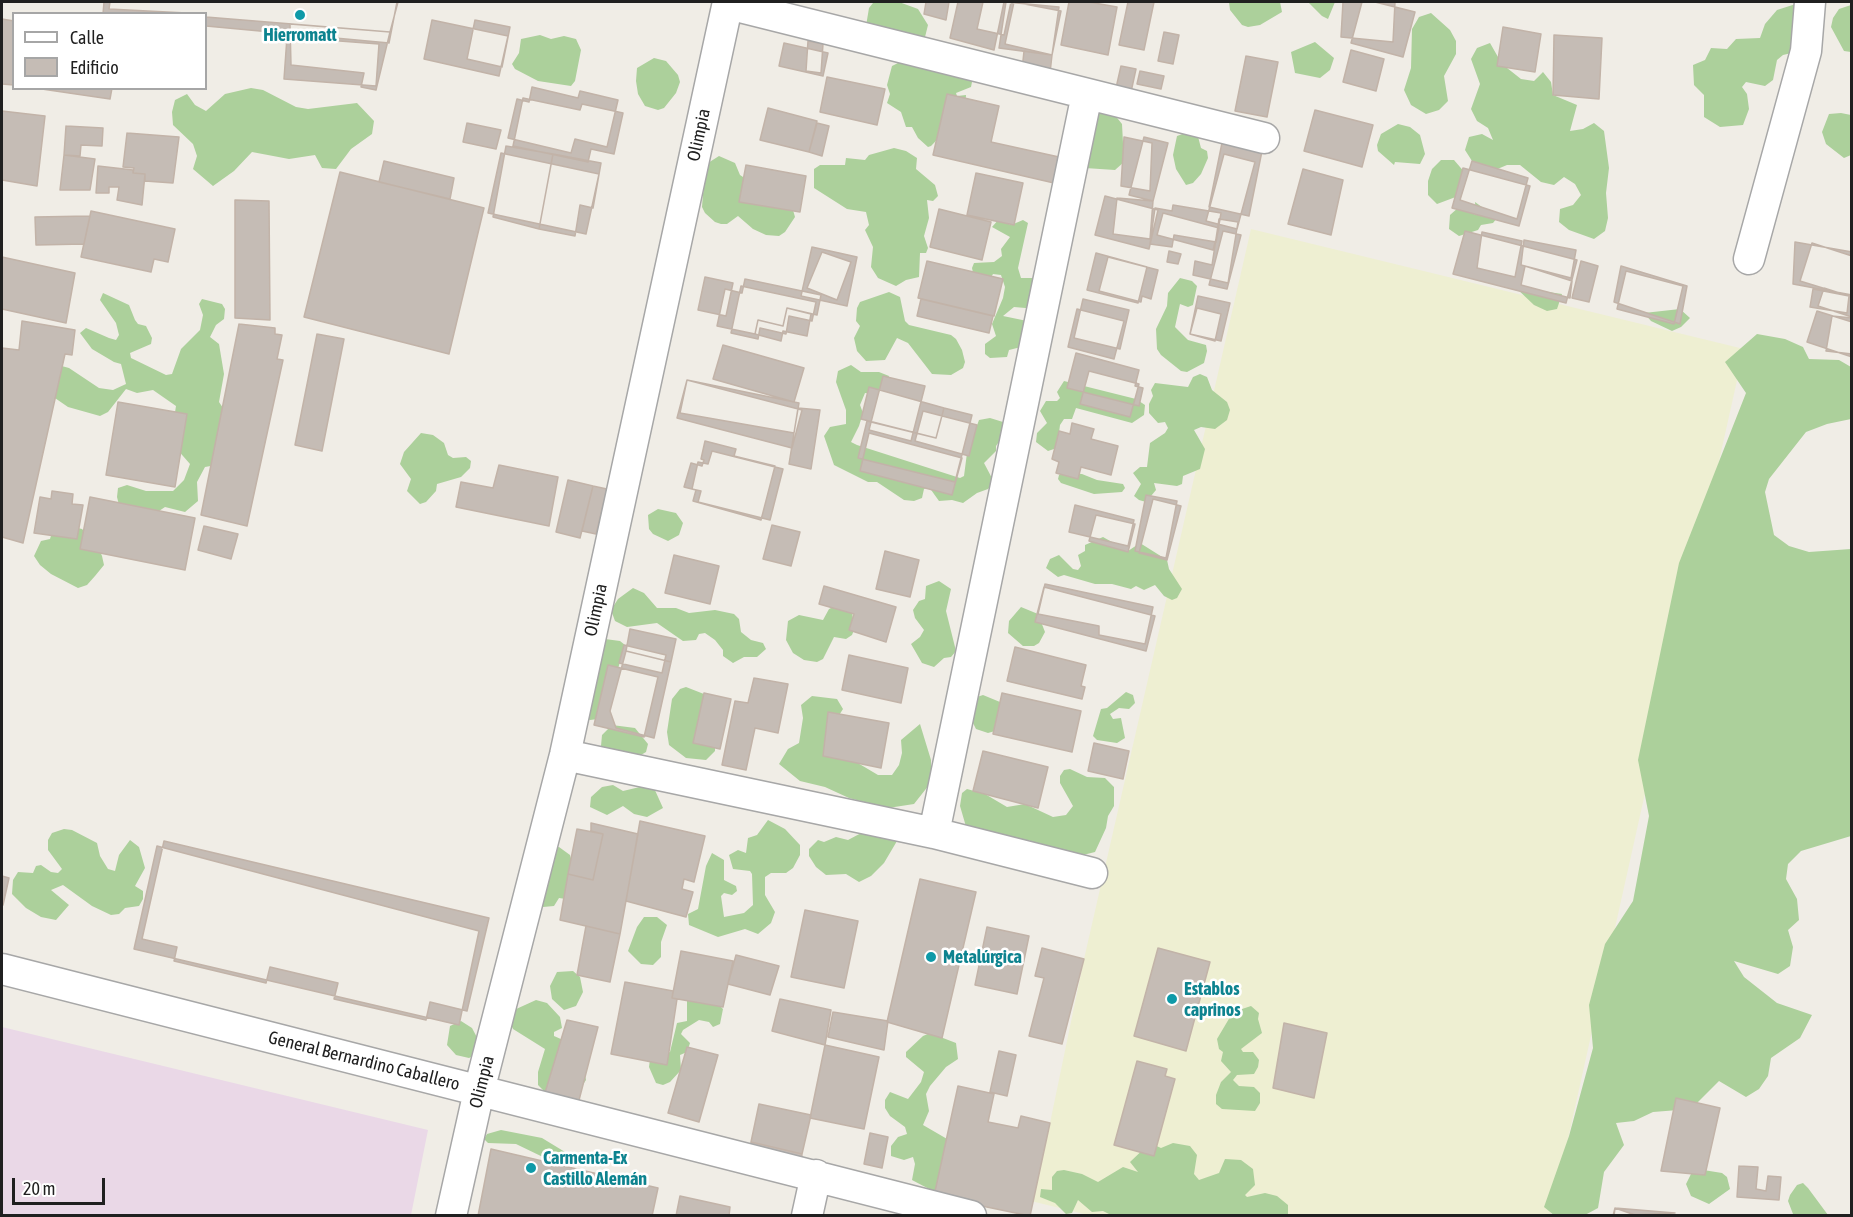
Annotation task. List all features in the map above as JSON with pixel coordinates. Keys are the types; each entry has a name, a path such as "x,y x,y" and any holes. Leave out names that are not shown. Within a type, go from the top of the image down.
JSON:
{"street":[{"path":"1749,259 1806,51 1810,2"},
{"path":"728,3 1264,138"},
{"name":"Olimpia","path":"451,1215 479,1091 565,755 728,3"},
{"path":"934,833 1087,94"},
{"path":"565,755 934,833 1092,873"},
{"name":"General Bernardino Caballero","path":"2,969 970,1215"},
{"path":"807,1215 816,1175"}],"shaded area":[{"path":"2,1027 428,1130 411,1215 2,1215"}],"green space":[{"path":"899,2 918,9 928,25 925,37 919,39 866,26 869,8 873,3"},
{"path":"1229,2 1280,2 1282,12 1260,25 1248,27 1242,25 1230,10"},
{"path":"1308,2 1335,2 1328,19"},
{"path":"1802,2 1800,51 1783,55 1777,60 1773,80 1765,86 1746,82 1742,87 1747,94 1749,109 1743,125 1720,127 1704,117 1704,95 1694,85 1693,65 1705,60 1711,48 1727,49 1736,39 1760,38 1765,24 1777,10"},
{"path":"1852,5 1851,52 1844,51 1831,27 1833,18 1839,9"},
{"path":"1431,13 1450,30 1456,41 1456,54 1444,76 1448,101 1439,110 1426,114 1411,105 1404,90 1411,68 1412,29 1419,17"},
{"path":"540,35 551,39 564,36 576,39 581,50 575,81 571,86 538,81 515,69 512,64 519,53 521,39"},
{"path":"1315,42 1334,58 1330,70 1320,78 1295,73 1291,52"},
{"path":"1490,43 1502,64 1521,79 1534,81 1543,72 1551,82 1553,95 1577,105 1570,131 1583,129 1594,123 1604,131 1609,168 1606,193 1608,218 1605,231 1594,239 1569,230 1559,222 1560,209 1573,205 1581,195 1575,184 1564,177 1554,185 1541,182 1520,165 1507,165 1495,170 1472,161 1465,150 1469,137 1482,134 1493,140 1488,128 1477,121 1471,109 1480,84 1471,59 1477,48"},
{"path":"654,58 666,61 678,75 680,82 676,93 664,108 658,110 645,106 638,94 636,81 637,68"},
{"path":"902,61 978,81 972,82 971,87 956,93 957,96 966,95 965,111 928,147 918,138 912,127 906,127 901,112 887,103 890,94 887,85 892,66"},
{"path":"251,88 263,90 296,107 308,109 357,103 374,121 372,134 351,149 336,169 322,168 315,155 289,159 252,152 234,171 213,186 193,169 197,156 193,144 173,125 172,112 175,100 187,94 195,105 206,111 225,94"},
{"path":"1097,107 1114,114 1122,124 1124,162 1115,170 1085,168"},
{"path":"1829,114 1851,115 1851,155 1844,158 1826,144 1822,132"},
{"path":"1398,124 1410,127 1420,135 1425,154 1420,164 1395,162 1394,165 1378,151 1377,145 1381,134"},
{"path":"1196,129 1201,148 1207,151 1208,158 1201,174 1193,183 1186,185 1176,169 1173,155 1177,136"},
{"path":"894,148 906,151 917,158 916,169 935,185 938,196 933,201 927,200 929,218 924,236 928,248 926,253 920,253 919,277 906,280 896,286 878,278 871,267 873,247 865,230 869,225 866,212 847,209 814,188 814,169 820,165 845,165 846,158 865,160 869,155"},
{"path":"719,156 735,163 740,175 793,210 795,217 785,232 779,236 766,235 753,229 738,216 727,224 721,224 705,213 702,207 708,163"},
{"path":"1441,160 1454,160 1466,174 1461,195 1437,204 1428,195 1428,181 1432,169"},
{"path":"1475,202 1497,218 1493,223 1481,225 1478,230 1459,236 1449,229 1450,215 1459,207 1476,215"},
{"path":"999,219 1011,225 1023,220 1028,223 1018,268 1021,278 1039,278 1037,309 1014,307 1003,316 1032,322 1021,347 1009,350 1007,357 990,358 985,354 985,344 996,336 992,324 1005,287 1001,275 993,274 988,282 974,278 972,268 974,263 994,262 1002,256 1001,249 1010,237 992,227"},
{"path":"1251,229 1744,349 1551,1215 1092,1216 1031,1201"},
{"path":"1180,278 1192,281 1197,286 1193,305 1188,307 1180,304 1175,327 1188,340 1206,345 1207,351 1204,363 1187,372 1181,371 1157,349 1156,329 1167,306 1168,293"},
{"path":"1515,287 1562,294 1557,309 1547,311 1534,305"},
{"path":"889,292 900,297 905,321 909,325 951,335 956,339 965,362 963,368 951,375 932,374 908,343 897,338 885,360 866,361 857,351 854,338 860,326 856,321 857,308 860,302"},
{"path":"103,293 129,305 135,320 138,324 146,326 152,338 151,344 130,353 131,358 166,375 172,374 181,349 200,330 203,315 199,304 202,299 222,304 225,309 224,319 216,325 210,337 219,344 224,374 219,402 225,411 216,465 205,467 197,482 198,501 185,512 165,507 153,515 119,505 117,497 118,488 127,485 146,491 173,491 184,480 190,464 176,448 173,425 176,406 153,390 137,393 126,389 108,412 100,416 68,407 52,396 58,365 69,368 99,388 113,390 126,384 121,364 92,349 80,333 86,328 116,340 119,335 116,323 100,300"},
{"path":"1680,309 1690,318 1681,327 1672,331 1651,321 1644,313"},
{"path":"1757,334 1785,339 1803,347 1809,359 1839,360 1851,367 1851,419 1827,424 1806,432 1769,479 1765,492 1774,535 1789,546 1809,552 1851,549 1851,836 1801,851 1788,864 1786,879 1797,899 1799,920 1788,930 1793,947 1790,966 1778,974 1734,961 1744,977 1777,1003 1812,1015 1800,1038 1771,1058 1768,1076 1759,1089 1746,1097 1719,1081 1691,1109 1653,1112 1634,1121 1616,1123 1624,1145 1604,1172 1598,1208 1585,1215 1555,1216 1544,1207 1569,1136 1593,1048 1589,1005 1605,944 1633,901 1649,816 1638,760 1679,563 1746,393 1725,362"},
{"path":"851,365 861,372 879,372 889,376 885,389 873,394 865,393 860,405 863,413 851,442 857,445 960,478 964,476 967,453 979,420 990,418 1003,422 1005,433 996,446 996,451 984,463 994,482 988,489 977,493 963,503 952,500 939,501 929,487 924,489 922,498 914,501 904,500 877,482 868,482 834,465 824,436 830,427 846,424 846,410 836,382 838,371"},
{"path":"1200,374 1207,377 1212,390 1227,402 1230,410 1227,420 1215,429 1201,427 1194,430 1205,449 1200,469 1183,476 1182,484 1177,486 1154,483 1156,490 1146,502 1139,500 1134,496 1141,484 1133,473 1140,467 1147,467 1150,443 1165,433 1168,428 1165,422 1158,423 1149,413 1149,404 1153,396 1151,390 1155,383 1188,387 1193,377"},
{"path":"1064,381 1136,399 1145,405 1144,415 1132,423 1076,408 1072,419 1064,419 1060,425 1057,448 1048,451 1036,442 1037,433 1047,423 1040,411 1046,401 1057,401 1060,398 1057,392"},
{"path":"421,433 433,435 444,443 448,455 453,458 466,457 471,461 470,468 461,477 437,484 436,491 426,502 420,504 407,491 411,479 400,464 404,452"},
{"path":"1082,474 1097,480 1123,484 1125,488 1122,492 1094,494 1061,483 1058,479 1059,475"},
{"path":"658,509 676,513 683,523 679,535 668,541 653,534 649,529 648,515"},
{"path":"60,524 82,529 98,546 104,565 87,585 78,588 51,574 40,565 34,556 41,541 50,539 53,529"},
{"path":"1103,537 1128,551 1140,543 1167,560 1169,569 1182,589 1177,598 1172,600 1164,596 1155,585 1144,590 1136,586 1131,589 1112,584 1095,584 1064,575 1058,577 1046,568 1050,559 1059,555 1073,569 1078,570 1081,566 1078,555 1085,551 1085,545"},
{"path":"939,581 951,589 946,611 956,651 951,657 944,658 934,667 922,663 911,644 920,637 924,630 915,618 913,610 919,601 925,599 926,586"},
{"path":"633,588 644,593 657,608 676,608 689,613 715,610 734,614 739,619 741,632 751,640 763,643 766,649 757,657 744,657 733,663 723,656 723,650 715,640 705,633 699,634 696,640 683,641 657,623 627,627 615,621 611,610 618,599"},
{"path":"835,606 852,611 854,630 852,635 846,639 834,637 823,659 817,662 804,660 793,653 786,640 788,621 799,615 823,620 829,609"},
{"path":"1021,607 1038,614 1045,632 1039,643 1034,646 1023,646 1008,633 1009,621"},
{"path":"605,639 620,641 625,645 598,719 590,720 580,715"},
{"path":"686,687 709,696 715,751 706,760 686,758 669,745 667,732 672,699 680,689"},
{"path":"1126,692 1133,695 1135,703 1129,709 1119,708 1110,714 1113,719 1121,718 1125,738 1117,743 1097,740 1093,736 1101,709 1107,708"},
{"path":"983,695 1000,702 995,731 988,733 976,729 969,715 977,697"},
{"path":"812,696 837,699 843,709 829,731 851,759 878,775 892,775 899,765 902,753 901,740 920,724 931,760 931,772 929,785 914,804 888,808 849,798 825,787 800,781 779,764 788,749 799,743 803,718 801,705"},
{"path":"612,725 635,728 648,744 646,752 636,758 601,746 602,735"},
{"path":"1070,769 1087,777 1105,778 1114,787 1114,806 1095,852 1083,855 1045,851 1029,840 1017,842 967,830 960,806 962,793 967,789 985,794 1007,807 1025,804 1053,817 1066,815 1073,806 1060,783 1060,776 1064,770"},
{"path":"613,785 623,791 644,786 654,788 663,808 647,817 634,814 623,806 607,815 590,807 591,797 602,787"},
{"path":"768,820 785,829 800,845 800,855 793,868 786,873 771,873 765,877 765,895 775,912 771,923 758,934 745,929 718,937 689,925 688,914 698,909 706,866 712,853 724,860 724,880 736,886 737,891 732,895 724,893 721,896 724,917 744,913 753,905 752,874 750,871 733,869 729,855 738,850 746,853 748,838 757,835"},
{"path":"64,829 72,830 97,843 100,856 108,869 115,871 119,855 130,840 139,847 145,868 135,886 143,891 143,899 139,906 125,908 119,914 111,915 92,906 63,885 51,890 69,905 56,920 41,917 26,908 12,894 13,880 18,872 33,873 36,866 41,865 51,872 58,873 62,869 48,850 48,840 52,833"},
{"path":"865,831 895,836 897,841 884,863 871,876 859,882 846,874 826,875 816,867 809,856 809,849 818,840 824,842 836,837 848,840"},
{"path":"559,847 570,855 573,866 572,900 559,898 554,906 543,907 531,901 534,853"},
{"path":"644,917 657,917 667,925 661,942 661,957 653,965 641,964 628,951 637,927"},
{"path":"573,971 580,977 583,992 576,1006 564,1010 552,999 550,986 557,972"},
{"path":"687,998 720,1006 723,1009 720,1024 713,1027 709,1022 699,1020 683,1030 681,1034 690,1043 687,1052 680,1055 681,1070 670,1082 663,1085 656,1083 649,1067 650,1059 670,1052 677,1023 687,1021"},
{"path":"536,1000 547,1003 560,1017 562,1028 554,1032 554,1036 579,1047 586,1080 580,1089 549,1096 538,1085 538,1072 545,1049 513,1029 508,1018 514,1010"},
{"path":"1251,1006 1259,1013 1258,1019 1262,1033 1241,1049 1243,1052 1253,1052 1259,1060 1258,1067 1254,1074 1237,1075 1233,1080 1239,1086 1254,1087 1260,1093 1260,1103 1255,1111 1222,1109 1216,1104 1216,1095 1221,1082 1231,1072 1221,1061 1223,1052 1219,1049 1217,1039 1233,1012"},
{"path":"461,1021 472,1028 481,1045 475,1055 469,1058 456,1055 447,1045 450,1026"},
{"path":"930,1033 956,1043 958,1059 946,1067 930,1086 926,1094 929,1111 923,1125 973,1154 953,1193 931,1193 931,1190 912,1180 915,1164 913,1157 904,1160 891,1156 891,1146 898,1137 907,1134 905,1127 890,1116 885,1108 885,1100 890,1092 908,1099 921,1082 924,1072 906,1057 906,1052 923,1036"},
{"path":"501,1130 542,1138 565,1152 558,1160 545,1158 516,1144 488,1143 484,1139 487,1134"},
{"path":"1150,1143 1161,1148 1173,1143 1190,1146 1197,1155 1194,1174 1199,1180 1219,1173 1225,1159 1241,1160 1253,1169 1255,1185 1245,1195 1247,1197 1265,1193 1277,1196 1288,1205 1288,1215 1111,1215 1103,1211 1092,1212 1078,1200 1072,1213 1066,1214 1055,1203 1040,1197 1041,1189 1052,1190 1052,1177 1057,1171 1064,1170 1082,1174 1098,1182 1123,1167 1138,1172 1130,1162"},
{"path":"1697,1169 1722,1173 1727,1177 1730,1189 1709,1204 1691,1196 1686,1184 1692,1172"},
{"path":"1803,1183 1828,1215 1793,1214 1788,1201 1797,1185"}],"building":[{"name":"Hierromatt","path":"104,2 397,2 389,43 207,26 207,12 103,12"},
{"name":"Hierromatt","path":"110,2 398,2 390,32 207,17 207,12 109,9"},
{"path":"926,2 949,2 946,20 924,14"},
{"path":"958,2 1004,2 994,50 950,38"},
{"path":"983,2 1011,2 1004,35 977,29"},
{"path":"1006,2 1059,7 1052,55 999,48"},
{"path":"1014,2 1061,11 1052,55 1005,44"},
{"path":"1069,2 1089,2 1117,7 1108,55 1061,45"},
{"path":"1128,2 1154,2 1144,50 1119,45"},
{"path":"1343,2 1395,2 1393,42 1341,37"},
{"path":"1362,2 1375,2 1415,12 1403,57 1351,43"},
{"path":"2,19 12,21 12,85 2,84"},
{"path":"432,20 508,36 499,76 424,59"},
{"path":"475,20 510,27 502,67 467,59"},
{"path":"290,24 390,32 376,90 361,87 364,73 291,65"},
{"path":"1503,27 1541,34 1535,72 1497,66"},
{"path":"1164,32 1179,35 1173,64 1158,61"},
{"path":"1554,35 1602,38 1599,99 1553,95"},
{"path":"287,37 379,44 376,86 284,79"},
{"path":"808,41 823,44 821,73 806,71"},
{"path":"784,43 828,53 823,76 779,66"},
{"path":"1351,50 1384,59 1376,91 1343,82"},
{"path":"1024,51 1052,55 1050,73 1022,70"},
{"path":"1246,56 1278,62 1267,117 1235,111"},
{"path":"1121,66 1136,69 1131,92 1116,88"},
{"path":"1140,71 1164,76 1161,89 1137,84"},
{"path":"827,77 885,89 877,125 820,112"},
{"path":"532,87 578,98 580,91 618,100 607,147 575,139 571,153 508,138 517,99 529,102"},
{"path":"49,90 112,90 110,99"},
{"path":"947,94 999,106 991,142 1059,157 1054,183 933,155"},
{"path":"523,98 580,110 582,104 623,113 614,154 591,149 588,162 513,146"},
{"path":"768,108 817,121 809,152 760,140"},
{"path":"1315,110 1373,125 1362,167 1304,151"},
{"path":"2,111 45,116 37,186 2,180"},
{"path":"467,123 501,130 496,149 463,142"},
{"path":"817,123 829,126 822,156 809,152"},
{"path":"66,126 103,128 102,146 81,145 80,156 64,155"},
{"path":"127,133 179,137 173,183 145,181 145,174 133,173 134,168 123,167"},
{"path":"1124,137 1152,143 1150,191 1121,186"},
{"path":"1144,137 1168,143 1153,201 1129,195"},
{"path":"1223,138 1263,146 1249,216 1209,207"},
{"path":"506,146 553,154 539,229 493,217"},
{"path":"501,153 599,174 586,234 488,213"},
{"path":"553,154 601,163 593,208 580,205 575,236 539,229"},
{"path":"1224,154 1255,162 1237,229 1206,221"},
{"path":"64,155 95,159 90,190 60,190"},
{"path":"384,161 454,178 450,199 379,182"},
{"path":"1472,161 1528,178 1517,219 1460,200"},
{"path":"746,165 806,176 800,212 739,202"},
{"path":"98,166 133,170 133,173 145,174 142,205 117,200 119,187 109,187 109,193 96,193"},
{"path":"1463,168 1530,186 1519,226 1452,208"},
{"path":"1303,169 1343,180 1331,235 1288,224"},
{"path":"340,172 484,208 449,354 304,317"},
{"path":"976,173 1023,183 1014,225 967,215"},
{"path":"1105,196 1158,210 1149,249 1095,235"},
{"path":"1117,198 1153,201 1150,239 1113,234"},
{"path":"235,200 269,201 270,320 235,318"},
{"path":"1173,205 1221,213 1216,242 1174,235 1172,247 1150,244 1155,208 1172,211"},
{"path":"939,209 991,222 982,260 930,247"},
{"path":"91,211 175,229 168,262 154,259 151,272 81,257"},
{"path":"1163,213 1219,228 1213,250 1157,235"},
{"path":"90,216 84,244 36,245 35,217"},
{"path":"1219,219 1238,222 1228,283 1193,275 1195,261 1212,265"},
{"path":"1223,231 1241,235 1227,289 1209,285"},
{"path":"1465,231 1577,260 1566,303 1453,274"},
{"path":"1482,232 1522,241 1515,277 1477,268"},
{"path":"1524,240 1576,250 1571,278 1521,265"},
{"path":"1795,242 1852,252 1852,295 1793,284"},
{"path":"1812,243 1852,256 1852,297 1800,281"},
{"path":"812,247 857,257 847,306 801,296"},
{"path":"1169,251 1181,254 1178,264 1167,262"},
{"path":"822,252 851,262 837,300 807,288"},
{"path":"1096,253 1147,267 1138,303 1087,290"},
{"path":"2,257 75,273 66,323 2,309"},
{"path":"1108,257 1158,270 1151,299 1142,296 1141,302 1099,291"},
{"path":"927,261 1003,279 994,316 918,298"},
{"path":"1581,261 1598,266 1589,302 1572,298"},
{"path":"1525,266 1572,281 1570,298 1521,285"},
{"path":"1621,266 1687,286 1680,324 1614,302"},
{"path":"1626,271 1683,286 1674,324 1617,309"},
{"path":"705,277 733,283 726,316 698,310"},
{"path":"745,279 821,295 817,315 787,308 783,326 758,320 755,334 717,326 725,289 742,293"},
{"path":"741,286 816,302 812,321 789,316 786,334 760,328 758,339 731,333"},
{"path":"1824,288 1852,297 1852,317 1818,306"},
{"path":"1813,289 1849,296 1847,313 1810,307"},
{"path":"1198,296 1230,303 1221,341 1190,334"},
{"path":"921,299 993,316 989,333 917,316"},
{"path":"1083,299 1129,310 1120,349 1074,338"},
{"path":"787,308 811,314 807,336 783,331 781,341 755,334 758,320 783,326"},
{"path":"1197,308 1221,314 1215,341 1190,334"},
{"path":"1077,309 1124,321 1114,359 1068,347"},
{"path":"1817,311 1852,322 1852,357 1807,342"},
{"path":"1832,316 1852,318 1852,354 1826,351"},
{"path":"22,321 75,330 72,355 65,354 23,543 2,537 2,348 19,350"},
{"path":"239,324 275,328 275,334 282,335 277,359 283,360 247,526 201,515"},
{"path":"317,334 344,339 322,451 295,445"},
{"path":"723,345 804,368 794,402 713,379"},
{"path":"1076,353 1139,370 1135,386 1143,388 1139,406 1067,388"},
{"path":"1089,371 1139,384 1130,417 1080,404"},
{"path":"883,376 925,386 911,441 869,430"},
{"path":"687,380 799,403 794,433 680,413"},
{"path":"687,380 802,410 792,448 677,418"},
{"path":"869,387 944,408 936,438 861,419"},
{"path":"118,402 187,414 175,487 106,475"},
{"path":"798,408 820,410 811,469 789,464"},
{"path":"944,408 972,415 955,482 858,458 867,421 936,438"},
{"path":"923,411 977,425 969,456 915,441"},
{"path":"1072,423 1094,429 1091,439 1118,446 1111,475 1081,467 1078,479 1056,473 1059,462 1052,459 1059,431 1070,434"},
{"path":"869,433 962,458 952,495 860,471"},
{"path":"705,441 736,449 734,456 775,466 761,520 693,501 696,490 684,487 691,463 702,466 704,460 701,459"},
{"path":"712,451 783,469 770,520 698,502 701,491 692,489 698,462 708,464"},
{"path":"499,465 558,477 549,526 456,507 461,482 493,488"},
{"path":"568,480 593,486 580,538 556,532"},
{"path":"593,486 607,489 596,534 582,531"},
{"path":"52,491 73,494 72,504 83,505 77,539 34,533 40,497 51,499"},
{"path":"1146,495 1177,501 1166,558 1135,551"},
{"path":"90,497 195,518 185,570 80,549"},
{"path":"1153,499 1181,506 1167,560 1139,553"},
{"path":"1075,505 1134,520 1128,546 1069,532"},
{"path":"1096,515 1135,524 1128,552 1089,541"},
{"path":"772,525 800,532 791,566 763,559"},
{"path":"204,526 238,534 231,559 198,550"},
{"path":"885,551 919,560 910,597 876,589"},
{"path":"674,555 719,566 710,604 665,593"},
{"path":"1045,584 1153,607 1145,644 1099,635 1099,626 1038,614"},
{"path":"824,586 896,607 886,642 849,630 854,614 819,604"},
{"path":"1044,587 1155,616 1146,651 1035,622"},
{"path":"630,629 676,639 671,662 626,651"},
{"path":"624,645 666,655 662,673 619,663"},
{"path":"1015,647 1086,665 1081,686 1085,687 1082,699 1007,681"},
{"path":"626,651 671,662 654,738 616,728 610,711"},
{"path":"849,655 908,668 901,703 842,690"},
{"path":"608,665 658,677 644,737 594,725"},
{"path":"754,678 788,684 778,733 755,728 746,770 722,765 735,701 748,703"},
{"path":"704,693 731,699 720,749 693,743"},
{"path":"1002,693 1081,711 1072,752 993,734"},
{"path":"828,712 889,723 881,768 823,756"},
{"path":"1094,743 1129,751 1123,779 1088,771"},
{"path":"983,751 1048,767 1038,808 973,791"},
{"path":"640,821 705,836 694,882 684,879 682,889 693,892 686,917 626,901"},
{"path":"591,823 638,834 620,934 560,920 568,874 593,880 603,834 591,831"},
{"path":"577,829 603,834 593,880 568,874"},
{"path":"164,841 489,918 467,1011 430,1002 426,1020 334,999 338,983 270,967 266,983 174,961 177,947 142,939"},
{"path":"157,846 479,931 459,1025 134,949"},
{"path":"2,876 9,878 3,905 2,905"},
{"name":"Metalúrgica","path":"920,879 976,892 942,1038 887,1022"},
{"path":"805,910 858,921 844,988 791,977"},
{"path":"586,926 620,934 610,982 577,975"},
{"path":"987,927 1029,936 1017,994 975,985"},
{"path":"1042,948 1084,959 1062,1044 1029,1036 1044,978 1035,976"},
{"name":"Establos caprinos","path":"1158,948 1210,962 1186,1051 1134,1036"},
{"path":"681,951 733,961 723,1007 672,998"},
{"path":"736,955 779,966 770,995 728,984"},
{"path":"625,982 673,991 672,998 677,999 667,1065 611,1054"},
{"path":"780,999 831,1010 825,1045 772,1031"},
{"path":"833,1012 888,1021 884,1050 828,1037"},
{"path":"567,1020 598,1027 578,1104 544,1096"},
{"path":"1284,1023 1327,1033 1314,1098 1273,1088"},
{"path":"825,1045 879,1057 864,1129 810,1118"},
{"path":"687,1047 718,1055 699,1122 668,1113"},
{"path":"999,1051 1016,1055 1007,1096 990,1092"},
{"path":"1137,1061 1167,1069 1165,1076 1175,1079 1154,1156 1114,1145"},
{"path":"958,1086 994,1094 988,1122 1018,1128 1021,1116 1050,1123 1030,1216 934,1196"},
{"path":"1676,1098 1720,1108 1705,1175 1661,1171"},
{"path":"759,1104 811,1115 802,1154 751,1142"},
{"path":"870,1133 888,1137 882,1168 864,1164"},
{"path":"751,1142 802,1154 801,1167 750,1154"},
{"name":"Carmenta-Ex Castillo Alemán","path":"491,1149 658,1188 652,1216 478,1216"},
{"path":"1739,1166 1758,1167 1756,1189 1766,1191 1768,1176 1781,1177 1779,1200 1737,1197"},
{"path":"680,1196 730,1207 729,1216 676,1216"},
{"path":"1615,1208 1675,1213 1614,1216"},
{"path":"1615,1208 1638,1216 1613,1216"}],"place":[{"name":"Hierromatt","path":"300,15"},
{"name":"Metalúrgica","path":"931,957"},
{"name":"Establos caprinos","path":"1172,999"},
{"name":"Carmenta-Ex Castillo Alemán","path":"531,1168"}]}
